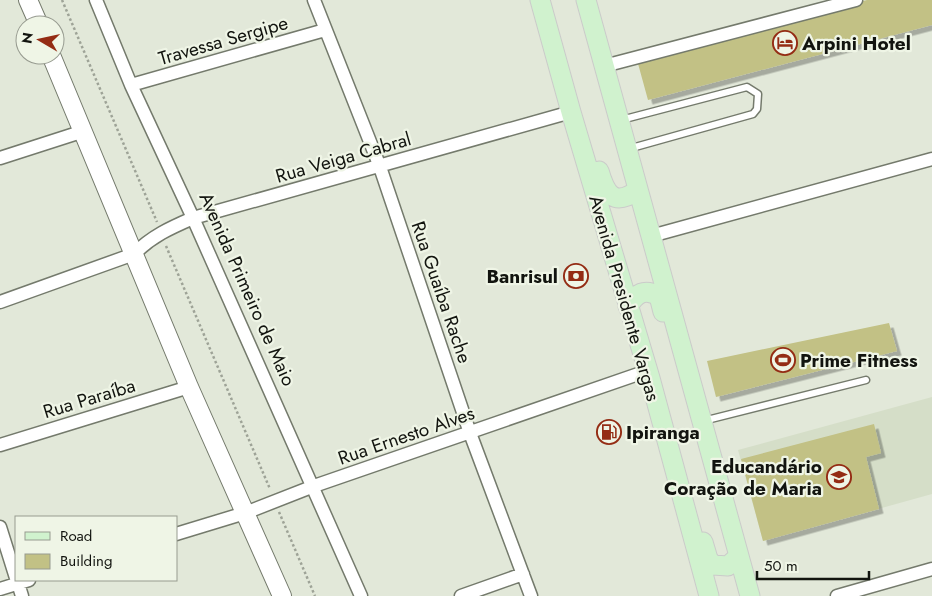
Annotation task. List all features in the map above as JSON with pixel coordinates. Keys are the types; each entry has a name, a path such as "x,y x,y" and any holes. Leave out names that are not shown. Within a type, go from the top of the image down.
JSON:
{"main road":[{"path":"28,0 34,15"},
{"name":"Avenida Presidente Vargas","path":"540,0 647,371 709,596"},
{"path":"576,0 604,66"},
{"path":"586,0 750,596"},
{"path":"55,65 189,387 282,596"},
{"path":"571,112 587,134 608,194 622,198 628,197 638,190"},
{"path":"628,306 636,295 642,291 652,292 659,296 670,336 686,363"},
{"path":"647,371 667,404 708,559 714,565 728,566 739,556"}],"street":[{"name":"Avenida Primeiro de Maio","path":"96,0 131,85 194,218 361,596"},
{"name":"Rua Guaíba Rache","path":"314,0 380,167 470,433 531,596"},
{"path":"604,66 856,0"},
{"name":"Travessa Sergipe","path":"131,85 325,30"},
{"name":"Rua Veiga Cabral","path":"134,254 148,240 161,232 194,218 571,112"},
{"path":"0,158 84,131"},
{"path":"651,236 932,159"},
{"path":"0,302 134,254"},
{"name":"Rua Ernesto Alves","path":"178,533 245,513 314,486 647,371"},
{"name":"Rua Paraíba","path":"0,445 189,387"},
{"path":"0,527 15,567"},
{"path":"837,596 932,569"},
{"path":"461,596 523,574"},
{"path":"0,589 18,581"},
{"path":"20,581 22,596"}],"lane":[{"path":"619,121 747,87 758,94 757,108 753,114 627,150"},
{"path":"702,421 866,380"}],"path":[{"path":"62,0 315,596"}],"shaded area":[{"name":"Educandário Coração de Maria","path":"932,397 932,494 763,541 738,450"}],"building":[{"name":"Arpini Hotel","path":"867,0 932,0 932,25 648,100 637,60"},
{"name":"Prime Fitness","path":"889,323 897,351 716,397 707,361"},
{"name":"Educandário Coração de Maria","path":"874,424 881,453 866,457 879,509 763,541 741,459"}],"place":[{"name":"Arpini Hotel","path":"785,43"},
{"name":"Banrisul","path":"576,276"},
{"name":"Prime Fitness","path":"783,360"},
{"name":"Ipiranga","path":"609,432"},
{"name":"Educandário Coração de Maria","path":"839,477"}]}
